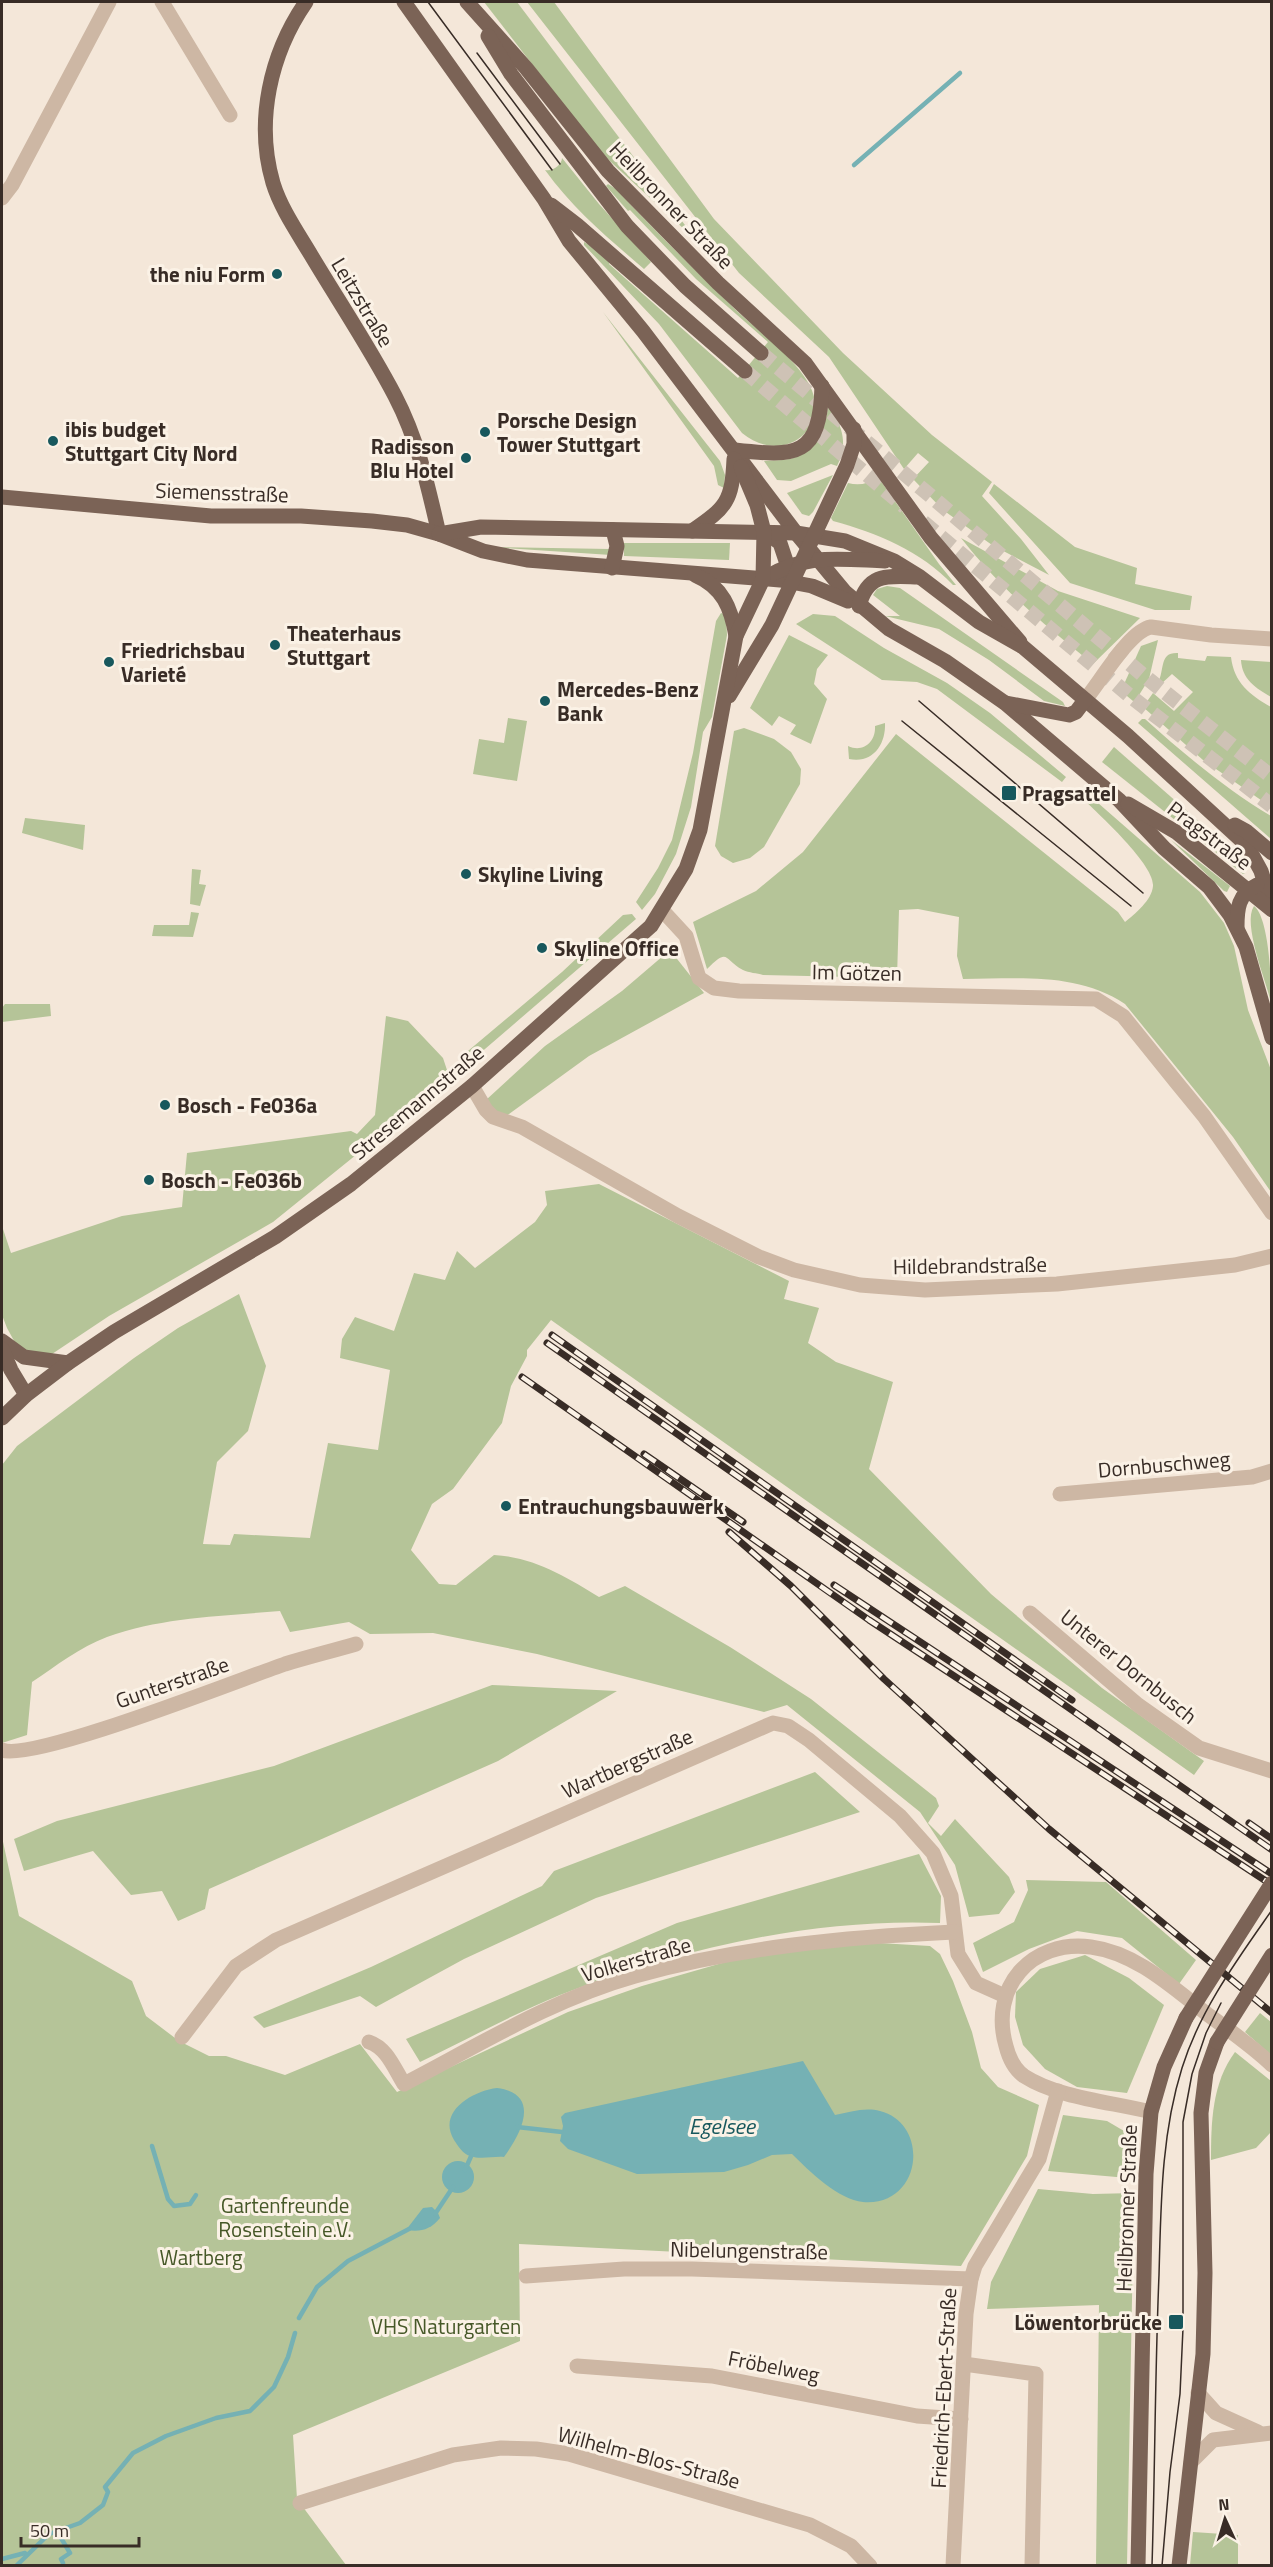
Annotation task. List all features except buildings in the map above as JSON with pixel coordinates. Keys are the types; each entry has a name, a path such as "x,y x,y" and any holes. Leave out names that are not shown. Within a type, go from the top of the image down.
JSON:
{"main road":[{"name":"Leitzstraße","path":"306,2 280,50 269,90 266,146 274,185 294,226 395,396 419,451 439,534"},
{"path":"404,2 544,199 569,241 643,331 735,450 796,533 803,552"},
{"path":"467,2 512,74 627,226 685,286 760,353"},
{"name":"Heilbronner Straße","path":"467,2 526,68 609,171 718,283 798,356 854,429"},
{"path":"544,199 745,371"},
{"path":"735,450 773,455 794,451 809,442 820,417 822,386"},
{"path":"792,582 803,552 847,465 854,444 854,429"},
{"path":"854,429 931,538 1023,647 1218,818 1249,849 1269,883 1272,908"},
{"path":"692,531 714,515 731,494 735,450"},
{"path":"735,450 757,505 764,532 763,579"},
{"name":"Siemensstraße","path":"2,497 211,516 300,516 372,521 407,525 439,534 483,551 527,560 763,579"},
{"name":"Siemensstraße","path":"439,534 480,527 692,531"},
{"path":"612,568 617,546 613,530"},
{"path":"692,531 796,533"},
{"path":"764,532 780,543 818,560 859,606 889,629 945,661 1005,703 1119,800 1164,848 1209,887 1237,927 1253,968 1272,1038"},
{"path":"763,579 803,552 845,542 894,561 920,577 978,622 1023,647"},
{"path":"818,560 894,561"},
{"path":"690,573 705,580 727,600 736,636"},
{"path":"859,606 862,594 870,583 879,578 920,577"},
{"path":"763,579 792,582 827,590 859,606"},
{"name":"Stresemannstraße","path":"2,1418 26,1395 68,1363 114,1332 275,1237 390,1154 472,1086 643,933 662,910 686,869 700,830 736,636 763,579"},
{"name":"Stresemannstraße","path":"723,708 771,626 792,582"},
{"path":"1005,703 1069,715 1076,712 1085,700"},
{"name":"Pragstraße","path":"1119,800 1176,832 1272,908"},
{"name":"Pragstraße","path":"1218,818 1246,831 1272,853"},
{"path":"1237,927 1237,908 1248,889 1269,883"},
{"path":"2,1341 24,1358 68,1363"},
{"path":"2,1349 26,1395"},
{"name":"Heilbronner Straße","path":"1138,2565 1146,2174 1151,2112 1164,2067 1186,2018 1272,1883"},
{"path":"1179,2565 1203,2354 1205,2273 1201,2113 1206,2073 1217,2042 1272,1954"}],"street":[{"path":"2,198 12,185 109,2"},
{"path":"162,2 230,115"},
{"path":"1085,700 1127,643 1143,628 1272,639"},
{"name":"Im Götzen","path":"662,910 686,936 699,978 714,988 739,992 1096,999 1123,1016 1204,1116 1272,1214"},
{"name":"Hildebrandstraße","path":"472,1086 486,1110 493,1117 522,1127 678,1216 759,1257 794,1270 860,1285 925,1290 1057,1284 1235,1265 1272,1256"},
{"name":"Dornbuschweg","path":"1060,1494 1252,1477 1272,1471"},
{"name":"Unterer Dornbusch","path":"1030,1613 1138,1705 1199,1748 1272,1771"},
{"name":"Gunterstraße","path":"2,1750 32,1750 288,1664 356,1644"},
{"name":"Wartbergstraße","path":"182,2037 236,1966 276,1940 773,1722 788,1726 809,1740 900,1816 933,1853 951,1896 958,1954 976,1983 1005,1996"},
{"name":"Volkerstraße","path":"369,2042 378,2045 384,2051 404,2084 555,2006 634,1977 755,1950 849,1938 954,1932"},
{"path":"1151,2112 1058,2091 1022,2075 1010,2061 1003,2038 1002,2020 1005,1996 1016,1976 1031,1960 1048,1950 1067,1945 1107,1950 1135,1961 1272,2064"},
{"name":"Friedrich-Ebert-Straße","path":"953,2565 970,2279 975,2266 1039,2159 1058,2091"},
{"name":"Nibelungenstraße","path":"526,2276 624,2269 692,2269 970,2279"},
{"path":"964,2364 1036,2374 1032,2565"},
{"name":"Fröbelweg","path":"577,2366 712,2376 917,2416 961,2419"},
{"path":"1198,2393 1216,2413 1266,2433"},
{"path":"1191,2462 1213,2440 1266,2433"},
{"name":"Wilhelm-Blos-Straße","path":"300,2503 453,2455 501,2448 536,2449 569,2454 810,2525 851,2546 870,2565"}],"green space":[{"path":"484,2 517,2 697,241 600,152"},
{"path":"527,2 554,2 714,219 843,353 932,435 992,482 982,496 1021,539 1049,575 992,545 943,510 913,479 929,462 918,453 904,469 829,357 739,273"},
{"path":"562,158 651,262 644,269 579,210 545,170 556,167"},
{"path":"608,184 616,189 803,374 815,400 814,415 809,428 800,438 788,444 773,446 758,442 742,433 659,324 584,245 584,242 588,244 610,262 609,264 738,378 768,342 696,279 630,210 628,211 606,186"},
{"path":"603,312 720,461 725,475 724,488 718,485 714,466"},
{"path":"828,408 835,416 843,437 842,451 837,466 831,464 791,481 777,480 764,461 789,459 807,450 813,445 821,431"},
{"path":"833,475 813,512 809,516 802,514 787,493"},
{"path":"878,477 956,585 953,585 927,562 898,545 866,531 833,521 831,518 848,483 863,484"},
{"path":"994,484 1075,547 1137,568 1135,584 1192,596 1190,610 1155,610 1070,583 989,493"},
{"path":"961,538 1058,591 1140,618 1093,664 1023,605 976,557"},
{"path":"624,543 730,543 729,560 624,556"},
{"path":"490,547 610,549 611,555"},
{"path":"887,586 900,588 1063,702 1065,706 1044,701 989,660 939,629 885,616 900,616 873,595 877,589"},
{"path":"721,613 726,615 727,635 712,717 703,732 691,807 676,854 655,894 642,910 636,902 658,868 672,840 693,753 716,621"},
{"path":"813,614 835,616 884,648 947,683 990,713 1066,777 1062,782 937,689 917,682 882,680 796,624"},
{"path":"789,635 828,655 817,669 814,684 827,699 811,744 790,734 796,725 779,716 772,726 750,708"},
{"path":"1158,640 1149,679 1136,700 1133,701 1121,691 1141,646"},
{"path":"1172,653 1178,653 1178,658 1205,661 1207,656 1231,657 1239,681 1256,698 1271,707 1271,807 1203,760 1143,707 1153,693 1174,711 1193,692 1172,674 1161,684 1158,683 1165,658"},
{"path":"1241,660 1271,662 1271,697 1250,682 1244,673"},
{"path":"508,718 527,721 517,781 473,774 479,739 504,743"},
{"path":"1145,719 1222,783 1271,816 1271,839 1138,723"},
{"path":"885,723 883,738 876,751 865,758 849,759 848,746 859,748 868,745 875,732 875,726"},
{"path":"744,728 774,739 791,752 801,769 800,784 764,847 750,858 733,863 721,856 715,846 734,731"},
{"path":"896,734 1118,912 1125,922 1150,896 1153,886 1151,876 1134,851 1077,793 1082,789 1200,892 1224,923 1234,946 1248,1010 1271,1070 1271,1192 1233,1137 1125,1004 1107,994 1067,982 1026,978 963,979 957,956 959,917 918,909 899,910 897,978 763,975 743,970 726,957 719,958 707,969 693,922 756,891 803,852"},
{"path":"1114,747 1227,846 1238,857 1245,873 1243,874 1102,762"},
{"path":"25,818 85,825 83,850 22,833"},
{"path":"1171,840 1230,886 1227,892 1224,891"},
{"path":"192,869 201,870 199,884 206,885 200,906 190,904"},
{"path":"1254,906 1263,923 1266,936 1271,1002 1253,938 1251,914"},
{"path":"191,912 199,913 193,937 152,936 154,925 189,925"},
{"path":"632,914 636,919 478,1055 473,1056 468,1051 562,972 623,915"},
{"path":"670,950 704,993 589,1056 505,1117 494,1114 486,1100 545,1046 622,991"},
{"path":"5,1004 50,1004 51,1016 2,1022 2,1008"},
{"path":"386,1016 408,1021 443,1058 450,1079 273,1222 109,1316 52,1354 30,1354 18,1348 2,1315 2,1226 11,1253 122,1216 182,1207 187,1153 351,1131 357,1134 375,1115"},
{"path":"599,1184 789,1281 784,1299 819,1308 808,1343 836,1362 893,1382 869,1469 991,1594 1102,1688 1204,1761 1194,1775 551,1320 527,1350 527,1356 511,1386 502,1423 453,1489 432,1504 411,1550 439,1584 456,1585 494,1555 522,1560 549,1569 599,1597 625,1586 730,1647 811,1699 936,1798 939,1806 928,1823 941,1836 955,1819 1009,1877 1015,1892 999,1914 969,1917 955,1865 920,1812 787,1705 764,1712 537,1654 433,1633 370,1634 349,1622 290,1632 280,1611 193,1618 128,1630 87,1646 32,1682 27,1735 2,1743 2,1465 17,1446 134,1358 178,1328 239,1294 266,1366 248,1431 217,1462 203,1544 230,1545 234,1534 310,1538 328,1443 378,1450 390,1370 340,1358 342,1339 355,1317 394,1331 414,1273 445,1280 457,1251 475,1268 535,1222 547,1205 545,1191"},
{"path":"492,1685 617,1691 498,1761 209,1889 205,1909 178,1921 162,1891 131,1895 93,1851 24,1871 14,1839 57,1821 274,1766"},
{"path":"815,1772 860,1812 596,1898 464,1959 376,2007 360,1996 264,2028 253,2017 371,1967 542,1886 554,1871"},
{"name":"Wartberg","path":"2,1837 19,1916 132,1981 146,2016 179,2041 209,2056 226,2056 285,2075 360,2044 397,2092 568,2012 642,1986 736,1959 814,1948 879,1943 930,1946 940,1954 953,1981 972,2032 981,2068 998,2087 1039,2105 1027,2156 961,2266 519,2244 520,2341 293,2435 297,2499 346,2565 2,2565"},
{"path":"919,1854 941,1896 940,1923 892,1923 795,1931 699,1951 605,1978 560,1995 420,2062 406,2039 677,1923"},
{"path":"1026,1880 1106,1882 1196,1960 1179,1984 1122,1938 1077,1931 1029,1949 983,1972 973,1943 1014,1922 1028,1890"},
{"path":"1085,1955 1129,1978 1164,2005 1127,2093 1077,2087 1045,2069 1023,2045 1015,2017 1016,1992 1040,1969"},
{"path":"1260,2013 1271,2022 1271,2055 1245,2032"},
{"path":"1235,2052 1271,2081 1271,2132 1256,2148 1211,2160 1214,2103 1227,2064"},
{"path":"1063,2115 1107,2121 1124,2131 1128,2178 1048,2171"},
{"path":"1038,2189 1093,2194 1134,2193 1127,2565 1096,2565 1099,2305 987,2309 991,2282"},
{"path":"1193,2532 1238,2535 1238,2565 1190,2565"}],"water":[{"name":"Egelsee","path":"803,2061 835,2115 863,2110 880,2111 896,2119 907,2131 913,2147 913,2163 908,2179 898,2192 883,2200 863,2202 854,2200 825,2184 792,2154 772,2155 724,2172 637,2174 568,2149 560,2141 563,2126 561,2117 565,2113"},
{"path":"497,2088 511,2092 519,2098 524,2116 521,2127 504,2157 478,2158 467,2155 454,2140 450,2130 450,2120 454,2112 468,2098"},
{"path":"458,2161 469,2166 474,2177 469,2188 458,2193 447,2188 442,2177 447,2166"},
{"path":"432,2207 440,2218 433,2225 416,2231 406,2230 423,2208"}],"waterway":[{"path":"854,165 960,73"},
{"path":"517,2127 562,2132"},
{"path":"152,2146 168,2199 174,2206 190,2204 196,2195"},
{"path":"465,2170 472,2154"},
{"path":"435,2214 453,2187"},
{"path":"299,2318 317,2287 348,2261 409,2229"},
{"path":"16,2566 49,2534 80,2523 103,2505 108,2492 105,2487 133,2453 166,2436 216,2418 250,2411 274,2387 288,2357 295,2333"},
{"path":"60,2529 61,2538 70,2553 61,2559 63,2563"},
{"path":"2,2559 25,2553"}],"tunnel":[{"path":"761,353 1143,675 1272,777"},
{"path":"745,371 905,507"},
{"path":"923,522 1130,696 1272,806"}],"tram line":[{"path":"428,2 552,170"},
{"path":"477,53 560,164"},
{"path":"919,701 1143,893"},
{"path":"902,721 1131,906"},
{"path":"1152,2566 1160,2223 1163,2170 1170,2119 1182,2068 1199,2026 1221,1986 1272,1910"},
{"path":"1162,2566 1170,2472 1180,2394 1183,2328 1183,2122 1192,2074 1206,2033 1221,2003"}],"railway":[{"path":"552,1335 1072,1700"},
{"path":"547,1343 1272,1850"},
{"path":"522,1377 869,1620 1272,1885"},
{"path":"644,1454 743,1522"},
{"path":"729,1532 791,1586 884,1679 1049,1829 1272,2013"},
{"path":"834,1585 1272,1874"},
{"path":"1249,1823 1272,1839"}],"place":[{"name":"the niu Form","path":"277,274"},
{"name":"Porsche Design Tower Stuttgart","path":"485,432"},
{"name":"ibis budget Stuttgart City Nord","path":"53,441"},
{"name":"Radisson Blu Hotel","path":"466,458"},
{"name":"Theaterhaus Stuttgart","path":"275,645"},
{"name":"Friedrichsbau Varieté","path":"109,662"},
{"name":"Mercedes-Benz Bank","path":"545,701"},
{"name":"Pragsattel","path":"1009,793"},
{"name":"Skyline Living","path":"466,874"},
{"name":"Skyline Office","path":"542,948"},
{"name":"Bosch - Fe036a","path":"165,1105"},
{"name":"Bosch - Fe036b","path":"149,1180"},
{"name":"Entrauchungsbauwerk","path":"506,1506"},
{"name":"Löwentorbrücke","path":"1176,2322"}],"park label":[{"name":"Gartenfreunde Rosenstein e.V.","path":"285,2217"},
{"name":"VHS Naturgarten","path":"446,2326"}]}
